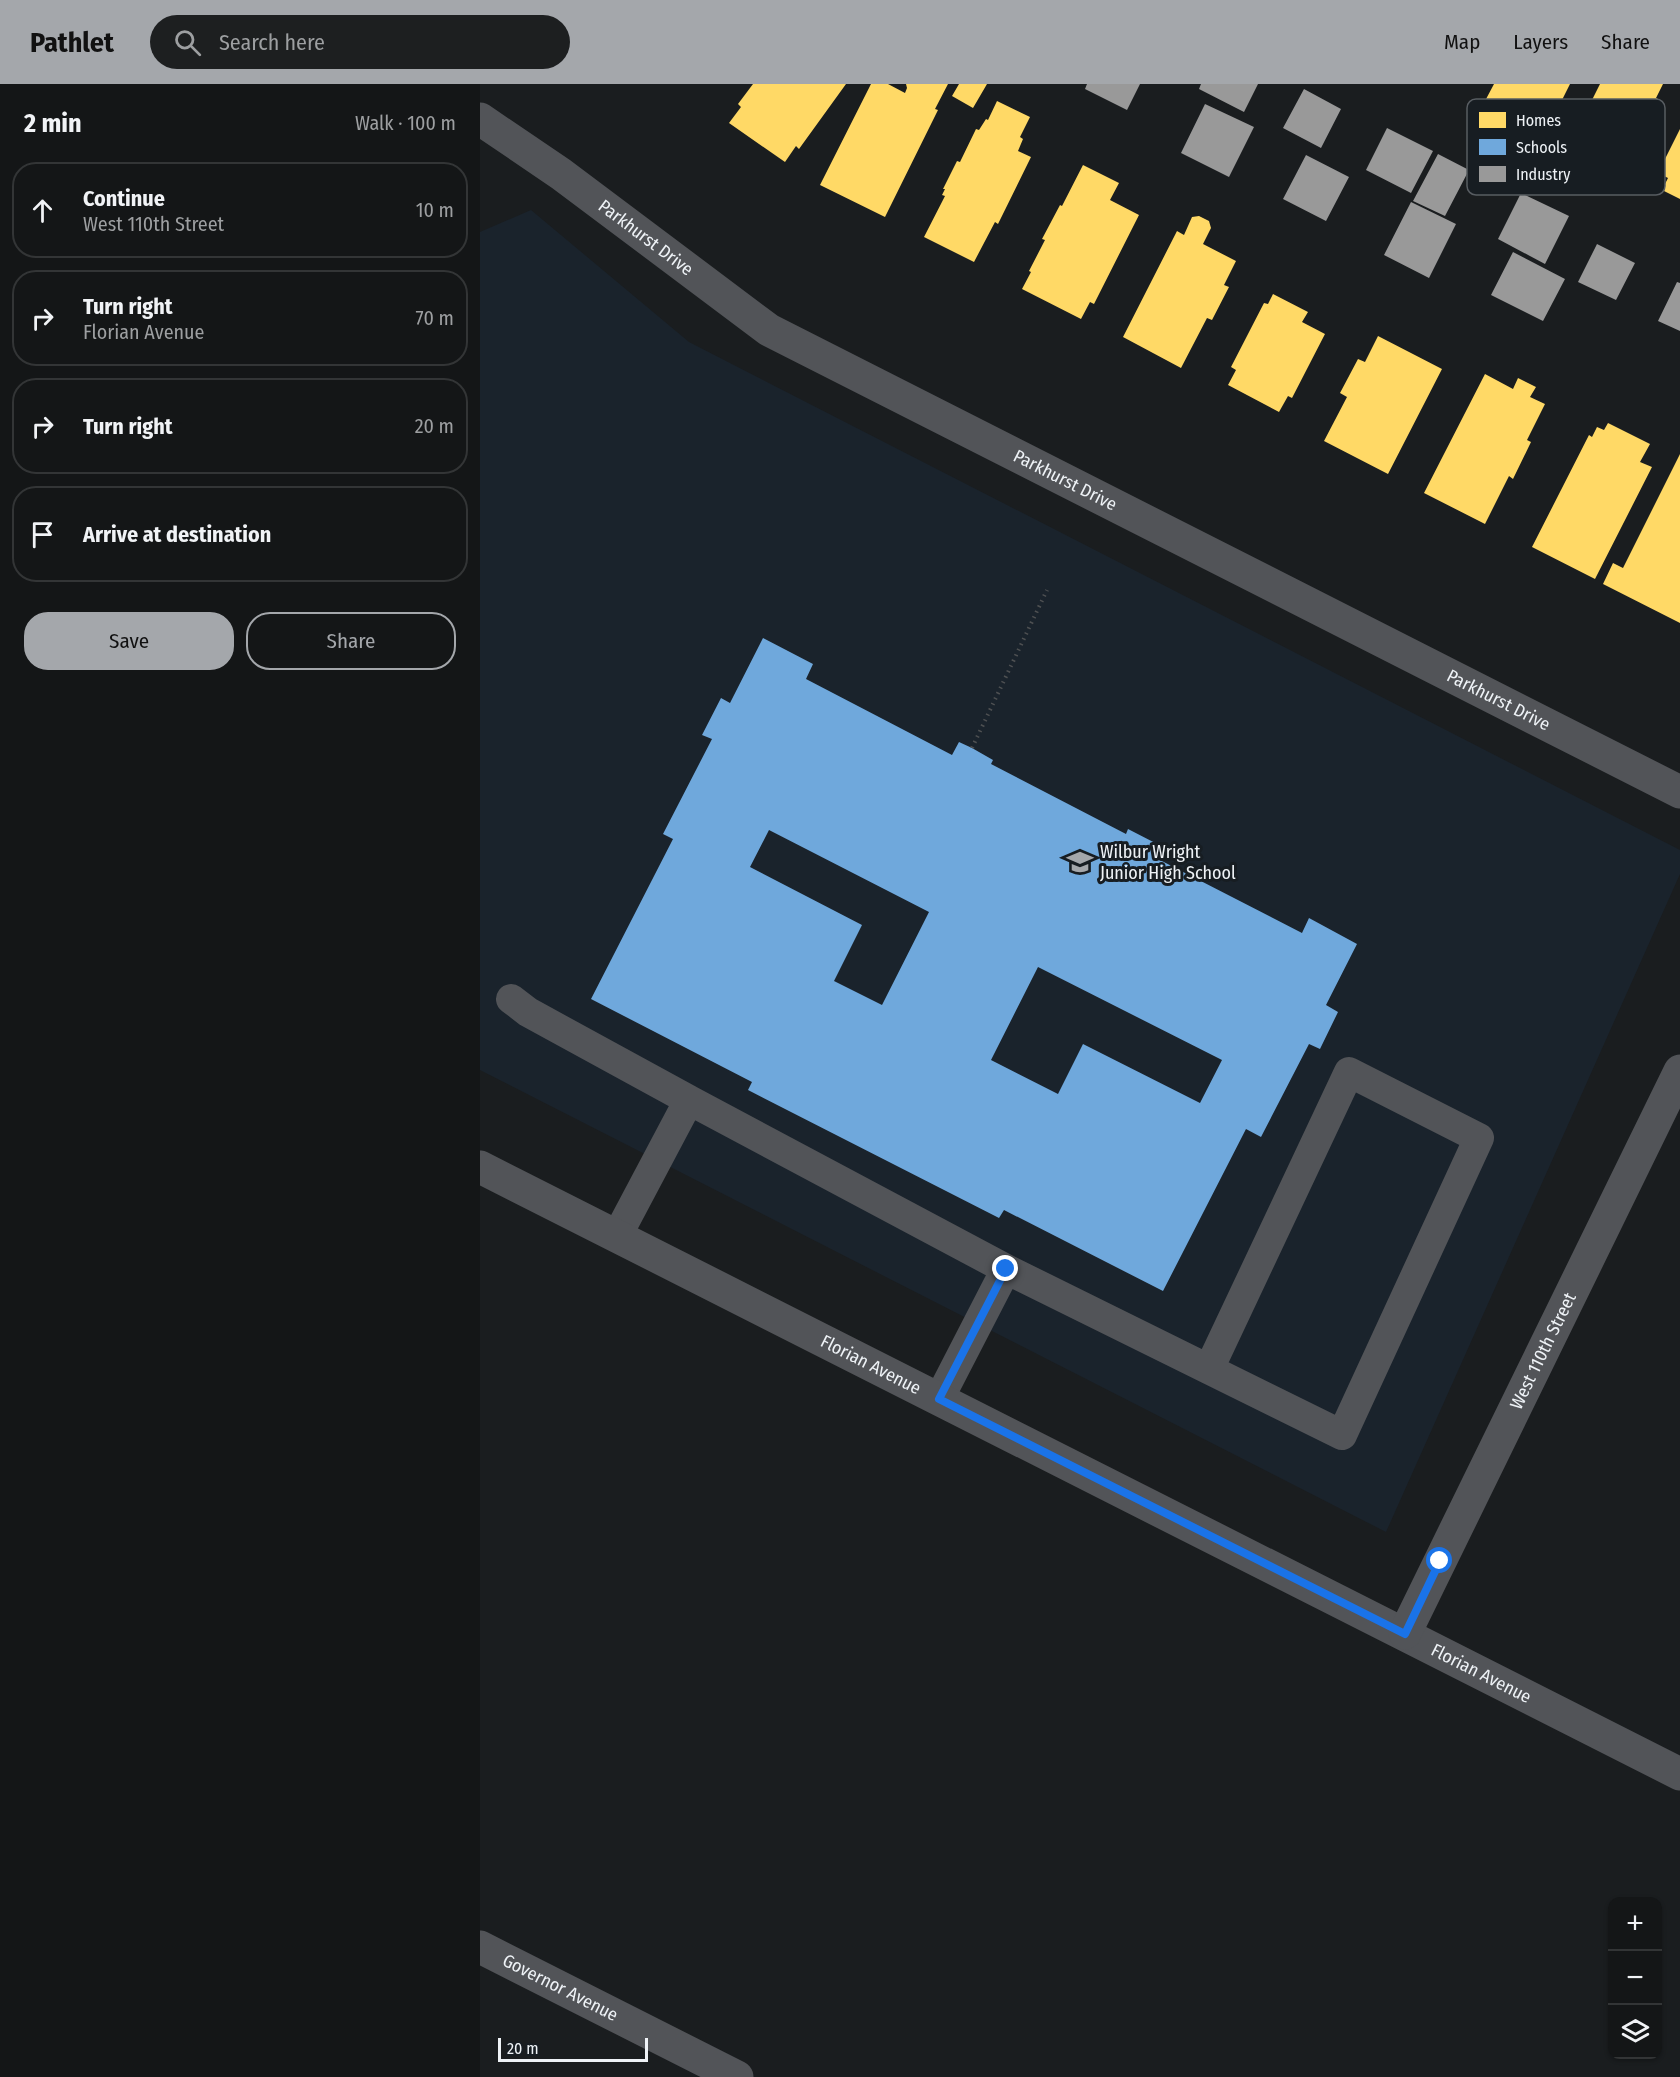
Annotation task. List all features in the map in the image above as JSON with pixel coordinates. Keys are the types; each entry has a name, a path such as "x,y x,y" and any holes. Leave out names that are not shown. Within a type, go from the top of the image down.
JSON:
{"street":[{"name":"Parkhurst Drive","path":"480,119 561,174 769,330 1680,792"},
{"name":"West 110th Street","path":"1405,1634 1680,1071"},
{"name":"Florian Avenue","path":"480,1167 1680,1774"},
{"name":"Governor Avenue","path":"480,1947 737,2077"}],"lane":[{"path":"511,999 528,1012 689,1100 1006,1269 1342,1435 1479,1138 1349,1072 1209,1369"},
{"path":"616,1236 689,1100"},
{"path":"939,1399 1006,1269"}],"path":[{"path":"972,748 1047,590"}],"shaded area":[{"name":"Wilbur Wright Junior High School","path":"531,210 689,342 1680,850 1680,874 1386,1532 480,1070 480,232"}],"building: Homes":[{"path":"753,84 846,84 799,149 796,146 785,162 729,123 741,107 738,104"},
{"path":"871,84 888,84 905,93 906,84 948,84 935,109 938,110 885,217 820,185"},
{"path":"959,84 987,84 973,108 952,96"},
{"path":"1494,84 1570,84 1562,99 1486,99"},
{"path":"1600,84 1663,84 1656,98 1658,99 1592,99"},
{"path":"997,101 1030,117 1020,137 1023,139 1018,151 1031,157 998,224 995,222 974,262 924,237 945,196 942,195 945,189 943,189 957,161 960,162 976,129 979,130 986,119 988,120"},
{"path":"1680,129 1680,199 1665,192 1668,178 1665,176 1665,159"},
{"path":"1083,165 1119,183 1110,200 1139,215 1094,304 1090,302 1081,319 1022,289 1045,240 1042,239"},
{"path":"1199,216 1209,221 1211,228 1203,244 1236,261 1224,285 1229,287 1212,320 1207,318 1181,368 1123,337 1177,231 1184,235 1192,217"},
{"path":"1273,294 1308,312 1302,322 1325,334 1292,398 1288,396 1279,412 1228,385 1236,370 1231,367 1264,303 1268,304"},
{"path":"1378,336 1442,369 1388,474 1324,441 1347,397 1340,393 1358,359 1365,362"},
{"path":"1485,374 1513,389 1518,378 1536,387 1530,397 1545,404 1527,440 1531,442 1513,479 1509,476 1485,524 1424,493"},
{"path":"1608,423 1650,444 1640,462 1652,467 1595,579 1532,547 1589,435 1592,437 1597,427 1604,430"},
{"path":"1680,454 1680,623 1603,584 1613,563 1623,568"}],"building: Schools":[{"path":"763,638 813,664 806,679 952,755 959,742 972,748 993,760 991,764 1126,834 1128,829 1163,847 1156,858 1302,933 1309,918 1357,944 1326,1005 1338,1012 1320,1049 1309,1044 1261,1137 1246,1129 1163,1291 1004,1210 999,1218 748,1090 752,1082 591,999 673,839 663,834 712,739 702,735 721,698 730,703","holes":["769,830 929,912 882,1005 834,981 862,925 750,867","1038,967 1222,1060 1200,1103 1083,1044 1058,1094 991,1060"]}],"building: Industry":[{"path":"1087,84 1140,84 1127,110 1085,89"},
{"path":"1201,84 1258,84 1244,112 1199,89"},
{"path":"1304,89 1341,109 1321,148 1283,128"},
{"path":"1205,104 1254,127 1229,177 1181,153"},
{"path":"1387,128 1433,151 1411,193 1366,170"},
{"path":"1438,154 1467,169 1467,174 1445,216 1413,201"},
{"path":"1306,155 1349,177 1326,221 1283,199"},
{"path":"1520,195 1525,195 1569,216 1545,264 1498,239"},
{"path":"1411,202 1456,224 1429,278 1384,255"},
{"path":"1597,244 1635,263 1616,300 1578,282"},
{"path":"1513,252 1565,279 1543,321 1491,295"},
{"path":"1677,282 1680,283 1680,331 1658,321"}],"place":[{"name":"Wilbur Wright Junior High School","path":"1080,862"}],"route":[{"path":"1006,1269 939,1399 1405,1634 1440,1561"}]}
